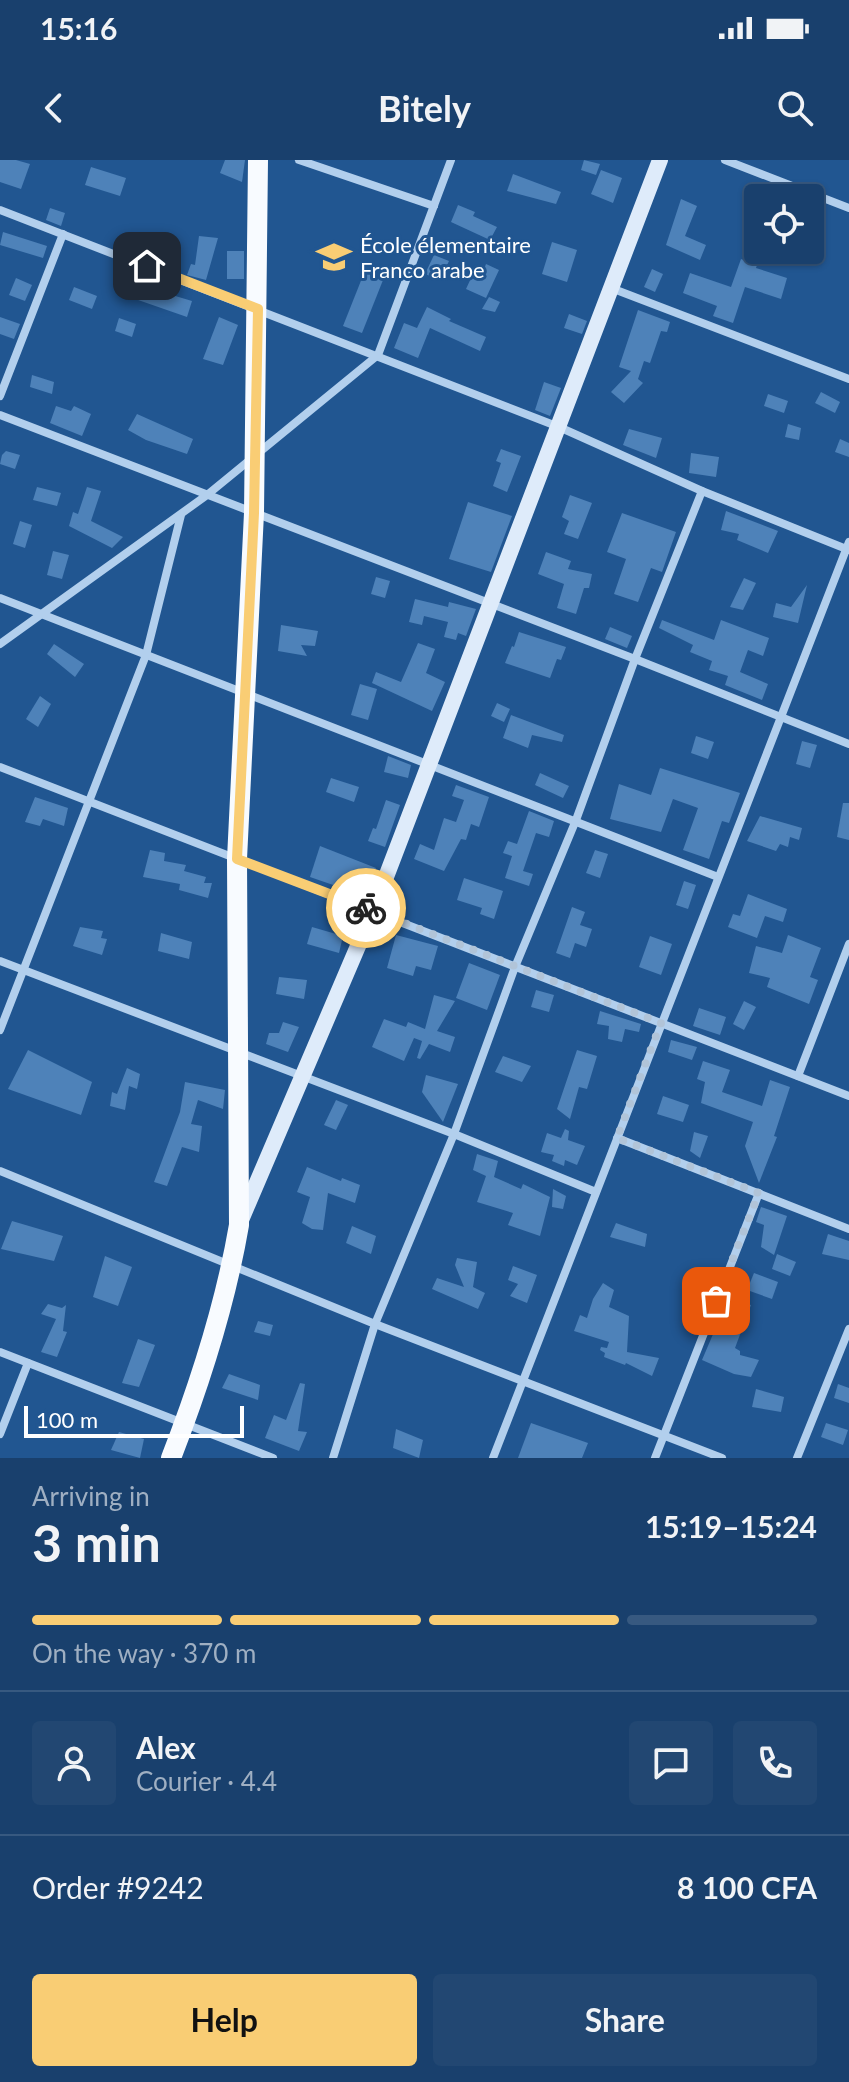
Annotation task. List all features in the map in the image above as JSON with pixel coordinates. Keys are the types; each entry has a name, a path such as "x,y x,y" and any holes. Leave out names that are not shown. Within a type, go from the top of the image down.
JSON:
{"main road":[{"path":"171,1458 185,1424 232,1264 239,1225 237,859 254,513 258,160"},
{"path":"239,1225 373,911 660,160"}],"street":[{"path":"299,160 434,206"},
{"path":"0,644 181,515 378,355 451,160"},
{"path":"725,160 849,208"},
{"path":"0,210 378,355 559,427 702,491 848,547 493,1458"},
{"path":"0,396 63,234"},
{"path":"611,288 849,379"},
{"path":"0,415 849,744"},
{"path":"333,1458 375,1324 454,1134 515,967 576,820 635,659 702,491"},
{"path":"0,1030 146,655 181,515"},
{"path":"0,598 718,877"},
{"path":"0,767 849,1096"},
{"path":"798,1076 849,944"},
{"path":"0,961 454,1134 596,1192"},
{"path":"617,1138 849,1229"},
{"path":"0,1171 375,1324 722,1458"},
{"path":"655,1458 759,1193"},
{"path":"797,1458 849,1329"},
{"path":"0,1352 273,1458"},
{"path":"0,1434 28,1363"}],"building":[{"path":"0,160 30,164 21,189 0,182"},
{"path":"225,160 245,160 242,182 220,173"},
{"path":"584,160 600,164 596,175 581,170"},
{"path":"91,167 126,178 120,196 85,185"},
{"path":"601,170 622,178 613,203 591,194"},
{"path":"513,174 561,192 556,204 507,191"},
{"path":"681,199 697,206 685,236 706,245 700,260 666,245"},
{"path":"458,205 497,227 490,240 451,222"},
{"path":"50,208 65,213 61,226 46,220"},
{"path":"3,232 47,246 43,258 0,245"},
{"path":"199,236 218,238 206,280 187,275 191,264 195,265"},
{"path":"552,242 577,250 567,282 542,274"},
{"path":"227,251 244,251 244,279 227,279"},
{"path":"434,255 449,261 440,280 425,274"},
{"path":"741,259 744,264 754,264 756,268 787,278 781,299 745,287 733,323 713,316 717,306 683,293 690,273 731,287"},
{"path":"368,263 387,270 362,333 343,326"},
{"path":"486,264 499,270 486,298 466,289 472,276 480,280"},
{"path":"652,269 663,274 655,292 644,287"},
{"path":"123,276 192,301 187,317 118,293"},
{"path":"16,278 32,285 25,301 9,295"},
{"path":"74,287 97,296 92,309 69,300"},
{"path":"489,297 500,302 495,312 482,309"},
{"path":"427,307 451,319 449,321 486,337 480,351 430,328 418,358 394,348 404,323 417,328"},
{"path":"638,310 670,322 667,332 661,331 650,363 644,361 638,379 643,383 624,403 611,392 631,371 619,367"},
{"path":"569,314 587,321 582,334 564,328"},
{"path":"0,317 20,324 14,339 0,334"},
{"path":"219,317 238,325 223,365 203,359"},
{"path":"119,318 136,324 132,337 115,331"},
{"path":"32,375 54,382 52,394 30,387"},
{"path":"544,382 561,388 550,416 535,410"},
{"path":"821,392 840,402 835,413 815,403"},
{"path":"768,394 788,401 784,413 764,406"},
{"path":"56,406 71,411 74,406 91,414 82,436 50,423"},
{"path":"137,414 193,439 187,454 146,440 128,430"},
{"path":"788,424 801,428 799,440 785,437"},
{"path":"629,429 662,438 656,458 623,445"},
{"path":"840,439 849,443 849,457 835,452"},
{"path":"501,449 521,456 507,492 493,486 501,463 496,461"},
{"path":"6,451 20,455 15,469 0,464"},
{"path":"691,453 719,457 716,477 689,473"},
{"path":"37,487 61,493 57,506 33,500"},
{"path":"87,487 101,491 91,521 123,537 112,548 69,526 73,512 78,514"},
{"path":"570,495 592,503 578,539 564,534 569,521 562,517"},
{"path":"468,502 512,516 491,572 449,559"},
{"path":"726,511 778,531 768,553 737,540 739,534 721,530"},
{"path":"622,513 676,532 662,572 651,568 638,602 614,594 626,559 607,552"},
{"path":"20,521 32,525 25,548 13,544"},
{"path":"53,551 69,555 62,579 47,575"},
{"path":"546,552 571,561 568,569 592,574 589,588 584,588 576,614 557,608 564,584 538,574"},
{"path":"376,577 390,581 385,598 371,594"},
{"path":"744,578 756,583 743,610 730,607"},
{"path":"807,585 798,623 773,617 776,603 791,607"},
{"path":"415,599 448,607 449,602 476,609 466,636 458,633 456,640 444,637 448,622 424,616 422,625 409,622"},
{"path":"662,620 714,640 721,620 769,638 763,656 748,650 740,672 768,684 762,700 725,685 728,676 709,670 712,661 690,652 693,645 659,628"},
{"path":"281,625 318,631 315,646 301,645 307,656 278,651"},
{"path":"610,627 632,636 627,648 605,639"},
{"path":"519,632 566,647 561,660 557,659 550,678 505,663"},
{"path":"418,643 435,649 426,673 445,682 432,711 372,683 376,672 401,682"},
{"path":"54,644 84,664 75,677 47,654"},
{"path":"360,684 377,689 368,720 351,715"},
{"path":"40,696 51,704 38,727 26,719"},
{"path":"497,703 510,709 504,722 491,716"},
{"path":"511,715 564,735 562,742 532,735 528,748 503,738"},
{"path":"696,736 714,742 708,759 691,753"},
{"path":"802,741 817,745 810,768 796,764"},
{"path":"388,756 411,765 408,778 384,772"},
{"path":"660,768 740,793 729,823 722,821 709,859 683,850 698,808 673,799 661,832 610,819 619,784 651,795"},
{"path":"540,773 569,786 563,798 535,785"},
{"path":"331,778 359,787 354,802 326,792"},
{"path":"456,785 489,797 479,827 471,824 466,840 461,839 444,871 414,859 420,844 434,850 444,818 456,822 464,800 452,796"},
{"path":"35,797 68,808 64,826 43,819 40,826 25,822"},
{"path":"386,800 400,805 385,847 368,841 373,828 376,829"},
{"path":"843,803 849,803 849,840 837,837"},
{"path":"529,811 554,821 549,837 536,833 523,871 533,874 529,886 505,878 512,856 503,853 508,841 517,844"},
{"path":"760,816 802,828 799,840 790,837 788,847 780,844 776,851 747,841"},
{"path":"320,846 376,868 365,896 310,877"},
{"path":"150,850 165,853 164,861 186,865 184,871 206,877 204,883 212,883 208,898 179,890 180,884 143,877"},
{"path":"595,850 608,854 600,878 586,873"},
{"path":"464,878 503,891 494,919 480,914 482,908 457,900"},
{"path":"684,881 696,885 688,909 676,905"},
{"path":"748,894 787,909 783,922 765,916 757,938 728,927 733,914 740,916"},
{"path":"572,907 585,912 580,925 592,929 586,947 575,943 570,958 556,953"},
{"path":"80,927 103,931 101,938 107,939 102,955 73,946"},
{"path":"312,927 343,936 339,953 307,944"},
{"path":"161,933 192,942 189,959 158,951"},
{"path":"396,935 438,946 431,970 416,966 413,976 387,968"},
{"path":"788,935 821,948 810,977 818,980 809,1004 767,987 770,978 749,973 756,946 782,953"},
{"path":"650,936 672,944 661,975 639,967"},
{"path":"469,963 500,975 487,1010 456,998"},
{"path":"279,977 307,980 304,999 276,994"},
{"path":"536,990 554,995 549,1012 531,1007"},
{"path":"434,995 455,1001 437,1031 455,1037 450,1052 429,1044 420,1059 417,1058 422,1041 414,1038 404,1061 372,1047 384,1019 406,1027 408,1022 425,1029"},
{"path":"744,1001 756,1007 744,1030 733,1024"},
{"path":"699,1008 726,1017 720,1035 693,1026"},
{"path":"600,1011 641,1024 639,1032 625,1029 622,1042 608,1039 609,1026 597,1024"},
{"path":"283,1022 299,1027 288,1052 266,1044 269,1033 279,1033"},
{"path":"671,1040 697,1047 692,1060 668,1052"},
{"path":"28,1050 92,1082 81,1115 8,1089"},
{"path":"577,1050 597,1056 587,1089 579,1087 570,1119 557,1109"},
{"path":"503,1056 531,1066 522,1082 495,1072"},
{"path":"703,1061 730,1070 722,1092 762,1106 770,1080 790,1087 774,1136 777,1137 759,1183 745,1146 753,1122 701,1103 705,1082 697,1079"},
{"path":"127,1068 140,1074 137,1089 129,1086 125,1110 110,1106 112,1092 117,1094"},
{"path":"426,1075 458,1084 443,1122 422,1092"},
{"path":"185,1082 225,1090 223,1109 198,1100 191,1124 202,1126 199,1152 182,1147 167,1186 154,1182 180,1112"},
{"path":"663,1096 689,1105 683,1122 657,1114"},
{"path":"336,1100 348,1105 336,1130 324,1125"},
{"path":"565,1129 569,1131 568,1140 585,1146 577,1165 565,1160 564,1166 552,1161 554,1155 541,1152 547,1133 561,1138"},
{"path":"694,1132 708,1136 700,1158 690,1151"},
{"path":"477,1154 498,1161 494,1177 521,1189 523,1184 550,1197 540,1236 508,1225 513,1213 477,1202 486,1176 473,1170"},
{"path":"307,1167 360,1185 355,1203 328,1193 323,1230 312,1229 302,1223 310,1197 297,1192"},
{"path":"553,1189 566,1196 563,1209 552,1207"},
{"path":"761,1207 787,1216 774,1255 761,1247 764,1225 756,1222"},
{"path":"12,1221 63,1236 54,1261 1,1249"},
{"path":"616,1223 647,1234 645,1247 610,1237"},
{"path":"352,1226 376,1236 371,1254 346,1243"},
{"path":"828,1234 849,1241 849,1260 822,1254"},
{"path":"777,1254 796,1262 790,1276 772,1269"},
{"path":"105,1256 132,1267 118,1306 93,1297"},
{"path":"457,1258 477,1262 473,1287 485,1293 478,1309 432,1289 437,1278 464,1287 455,1265"},
{"path":"513,1266 537,1275 527,1303 510,1296 518,1284 508,1280"},
{"path":"754,1273 778,1282 772,1299 747,1290"},
{"path":"603,1283 614,1290 609,1307 629,1316 627,1352 659,1358 652,1376 626,1363 604,1357 601,1347 607,1348 609,1342 574,1331 580,1315 587,1318 593,1299"},
{"path":"728,1299 751,1305 735,1348 740,1355 759,1360 751,1377 734,1374 702,1360"},
{"path":"48,1304 62,1308 66,1305 63,1331 67,1332 57,1357 41,1352 56,1319 41,1314"},
{"path":"258,1321 273,1325 270,1336 254,1332"},
{"path":"138,1339 155,1345 139,1387 122,1383"},
{"path":"229,1374 260,1385 258,1400 222,1388"},
{"path":"300,1383 305,1384 298,1431 307,1432 299,1451 265,1438 274,1415 286,1420"},
{"path":"838,1384 849,1388 849,1403 834,1398"},
{"path":"756,1389 784,1397 781,1412 752,1407"},
{"path":"531,1423 588,1443 582,1458 518,1458"},
{"path":"826,1423 848,1430 843,1445 821,1437"},
{"path":"396,1429 423,1440 419,1458 393,1448"},
{"path":"119,1432 144,1439 140,1458 111,1450"}],"way so far":[{"path":"366,908 661,1023 617,1138 759,1193 716,1301"}],"place":[{"name":"École élementaire Franco arabe","path":"334,257"}],"route":[{"path":"147,266 258,309 254,513 237,859 366,908"}]}
